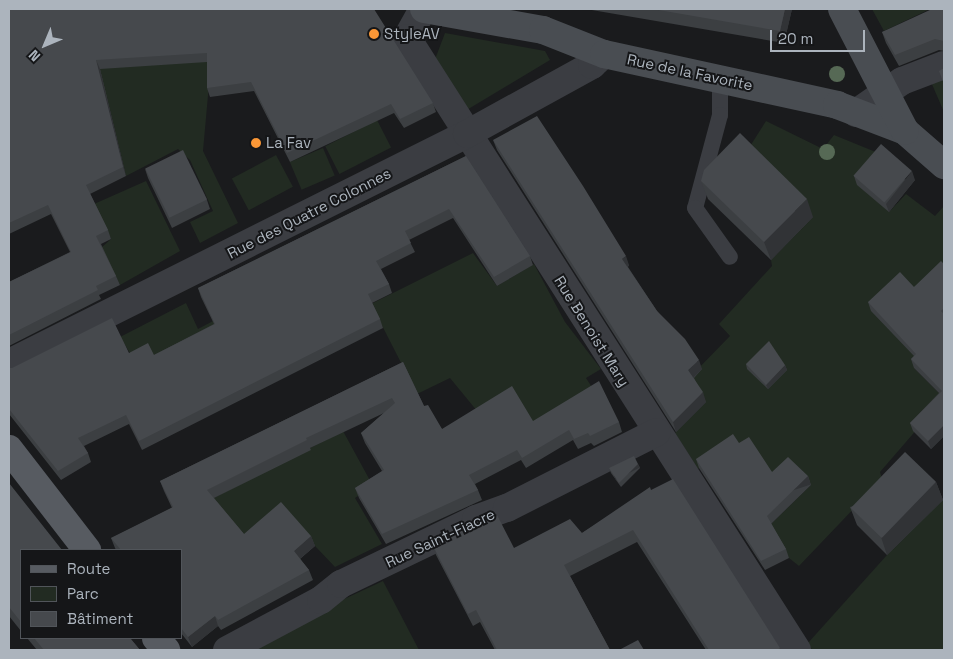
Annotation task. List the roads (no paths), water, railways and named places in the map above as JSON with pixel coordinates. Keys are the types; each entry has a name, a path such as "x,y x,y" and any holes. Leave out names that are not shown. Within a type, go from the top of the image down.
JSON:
{"main road":[{"path":"9,449 87,549"},
{"path":"157,639 166,650"}],"street":[{"name":"Rue de la Favorite","path":"423,9 543,30 604,54 804,96 905,132 944,165"},
{"name":"Rue Benoist Mary","path":"423,9 407,38 797,650"},
{"path":"842,9 905,132"},
{"name":"Rue des Quatre Colonnes","path":"9,363 468,134 592,65 604,54"},
{"path":"856,113 902,82 944,64"},
{"name":"Rue Saint-Fiacre","path":"227,650 322,600 341,584 476,519 507,508 657,432"}],"lane":[{"path":"720,78 720,115 695,208 730,256"}],"place":[{"name":"StyleAV","path":"374,34"},
{"name":"La Fav","path":"256,143"}]}
